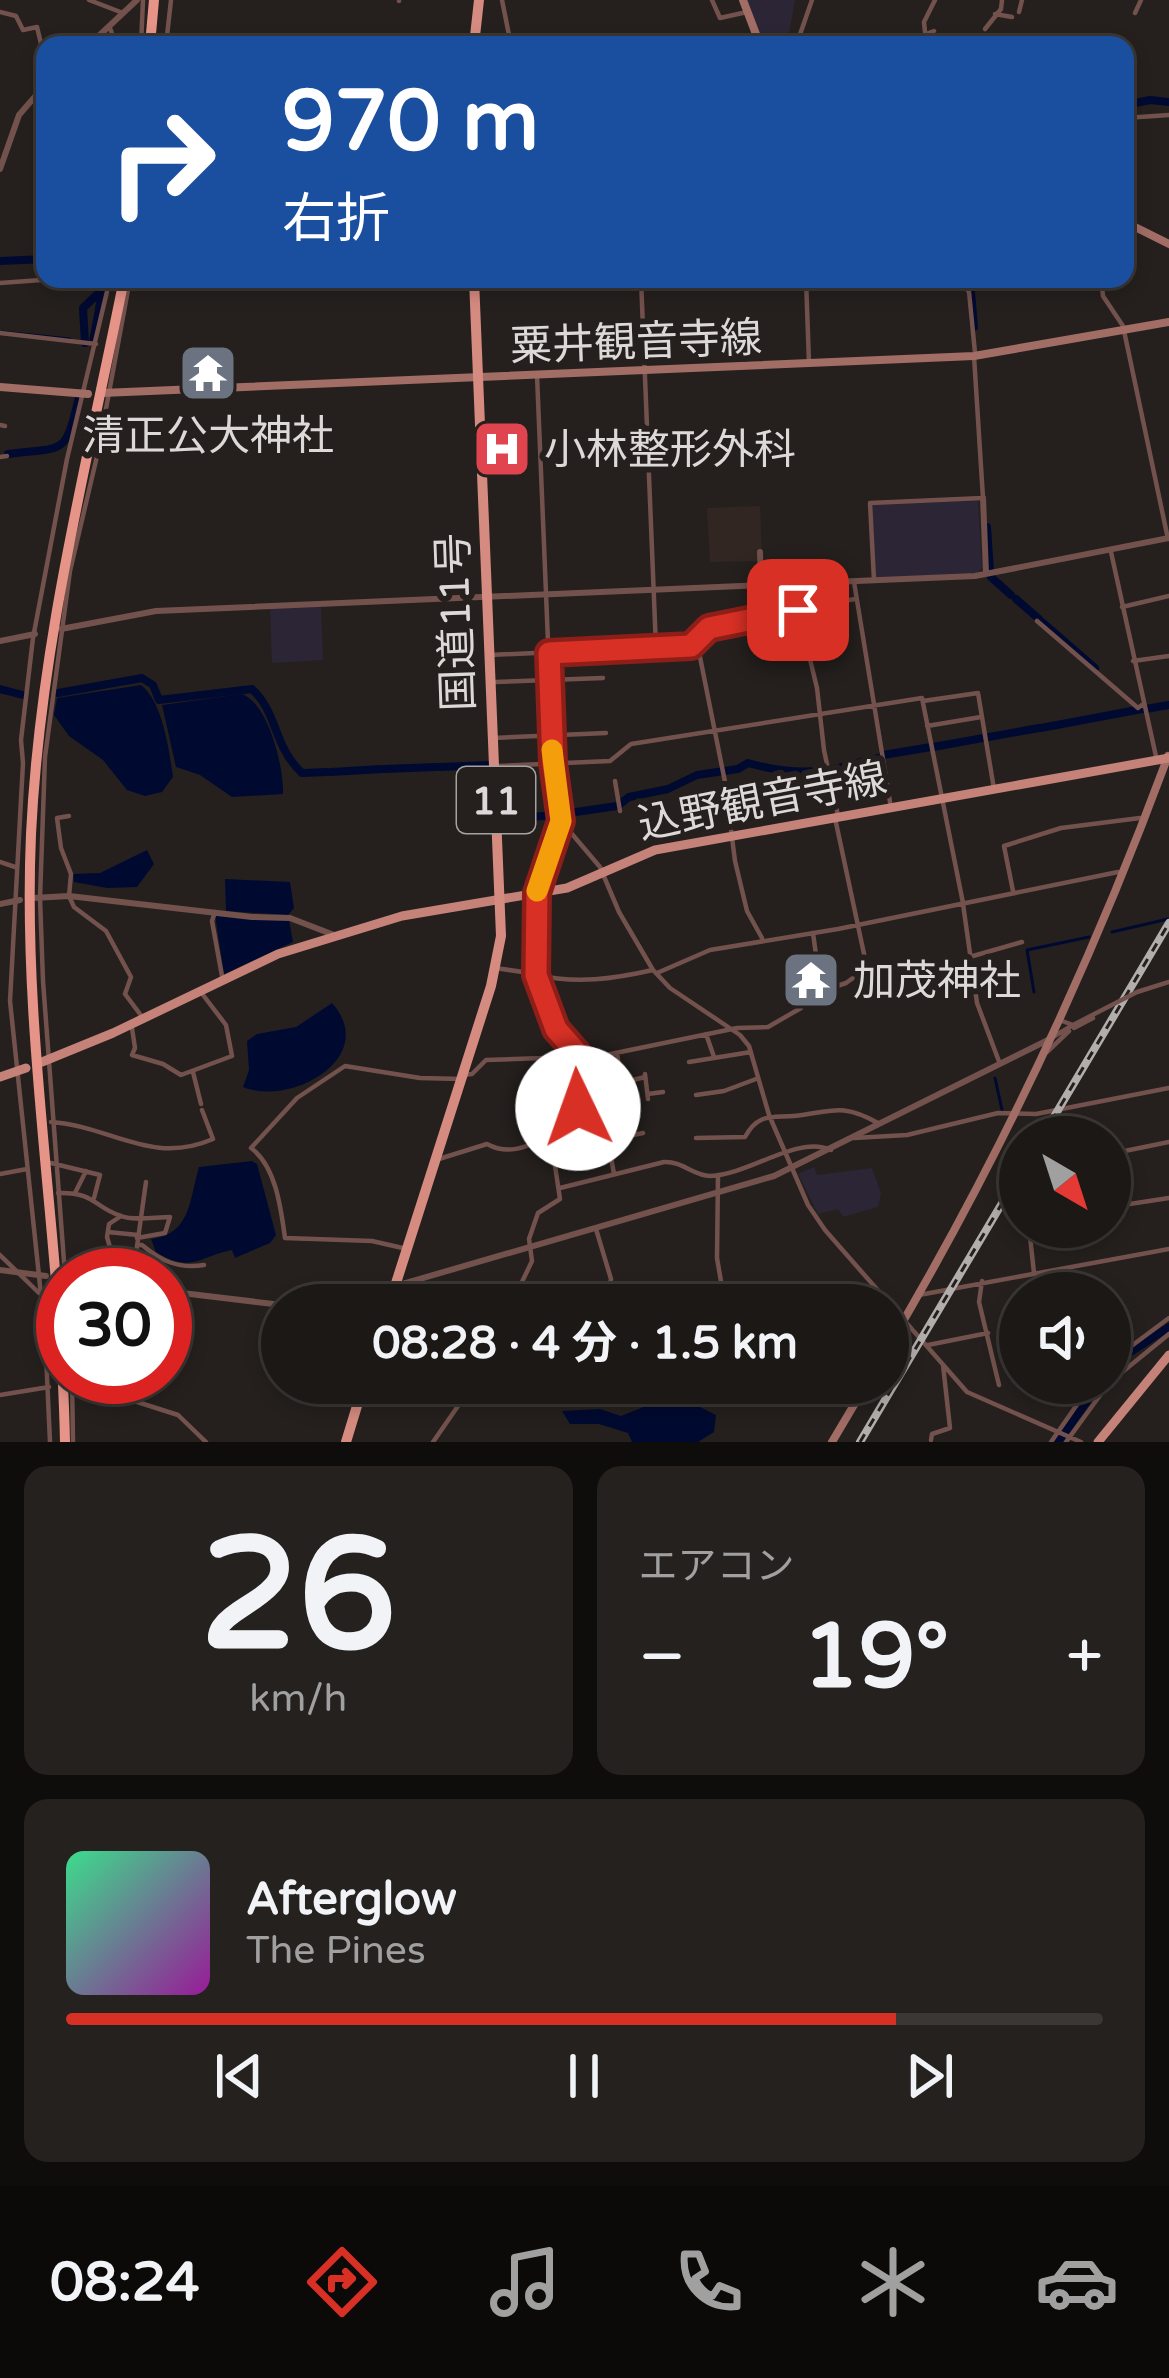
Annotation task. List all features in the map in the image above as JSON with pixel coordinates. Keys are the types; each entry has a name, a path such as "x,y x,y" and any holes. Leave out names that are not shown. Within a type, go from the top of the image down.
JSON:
{"highway":[{"path":"151,36 157,0"},
{"path":"475,36 479,0"},
{"path":"66,1442 25,969 25,836 32,730 53,584 118,288"},
{"name":"国道11号","path":"396,1284 496,968 501,899 474,288"},
{"path":"346,1442 358,1404"}],"main road":[{"path":"743,0 757,36"},
{"path":"1134,226 1169,244"},
{"name":"粟井観音寺線","path":"105,393 974,356 1169,322"},
{"path":"0,387 85,394"},
{"path":"909,1311 1057,1032 1166,758"},
{"name":"込野観音寺線","path":"45,1061 289,950 428,909 574,886 644,853 1166,758"},
{"path":"0,1078 21,1070"},
{"path":"1099,1442 1169,1355"},
{"path":"832,1442 854,1404"}],"street":[{"path":"89,0 123,13"},
{"path":"98,36 140,0 147,36"},
{"path":"167,36 170,0"},
{"path":"502,0 510,36"},
{"path":"712,0 720,18 747,12"},
{"path":"801,36 812,0"},
{"path":"919,36 929,32 924,22 935,0"},
{"path":"985,29 1002,0"},
{"path":"1019,12 1022,0"},
{"path":"1135,14 1141,0"},
{"path":"0,12 16,16 23,30 37,27 39,36"},
{"path":"995,14 1012,17"},
{"path":"109,26 113,36"},
{"path":"0,169 11,132 36,94"},
{"path":"1134,117 1169,115"},
{"path":"0,131 11,132"},
{"path":"0,283 36,280"},
{"path":"38,1248 10,1000 21,740 35,634 85,394 96,344 117,288"},
{"path":"61,1248 37,898 41,799 61,629 105,393 119,288"},
{"path":"641,288 656,648"},
{"path":"806,288 809,364"},
{"path":"967,288 986,574"},
{"path":"61,629 156,611 986,574 1169,539 1124,330 1102,288"},
{"path":"0,333 96,344"},
{"path":"259,372 259,386"},
{"path":"522,1284 532,1261 529,1239 538,1214 559,1202 549,1126 554,1116 579,1106 579,1058 556,1029 537,974 537,893 561,821 553,763 537,375"},
{"path":"874,580 870,503 983,498"},
{"path":"760,552 761,585"},
{"path":"1112,552 1142,705 1166,758"},
{"path":"854,581 891,808"},
{"path":"1122,607 1169,596"},
{"path":"490,655 691,646 709,628 855,599"},
{"path":"798,610 818,688 818,713 866,970 802,998"},
{"path":"1037,621 1138,708 1142,705"},
{"path":"0,641 35,634"},
{"path":"697,641 735,862 747,911 762,940"},
{"path":"1133,661 1169,656"},
{"path":"491,682 603,678"},
{"path":"494,766 610,761 632,744 976,692 994,789"},
{"path":"923,701 973,956 977,1003 1000,1064"},
{"path":"927,726 982,717"},
{"path":"493,738 606,733"},
{"path":"615,781 620,811"},
{"path":"69,816 57,818 71,874 69,896 76,910 101,926 118,949 130,977 125,994 143,1018"},
{"path":"1014,893 1004,846 1061,828 1140,818"},
{"path":"561,821 603,872 619,912 654,972 731,1029 751,1052 770,1115 816,1218 874,1284"},
{"path":"0,862 15,866"},
{"path":"496,968 564,981 654,972 710,950 1118,872"},
{"path":"37,898 69,896 290,918 334,935"},
{"path":"0,904 17,900"},
{"path":"215,912 212,920 223,980"},
{"path":"407,1249 372,1241 285,1238 277,1191 251,1148 297,1098 345,1066 420,1078 462,1077 486,1060 579,1058 772,1025 801,1008 791,967 816,955 813,933"},
{"path":"973,956 1022,942"},
{"path":"396,1284 531,1249 792,1169 1057,1032 1169,983"},
{"path":"1046,1054 1072,1028 1137,992 1169,983"},
{"path":"131,1024 132,1054 182,1075 232,1056 225,1022 200,991"},
{"path":"1062,1016 1072,1028"},
{"path":"706,1034 714,1057"},
{"path":"689,1062 751,1052"},
{"path":"617,1053 621,1085 645,1076 648,1097 662,1092"},
{"path":"52,1122 69,1123 145,1148 179,1151 213,1139 193,1072"},
{"path":"696,1095 756,1079"},
{"path":"854,1138 907,1136 937,1126 1169,1088"},
{"path":"696,1138 745,1137 755,1123 770,1115 787,1117 834,1107 878,1123"},
{"path":"1057,1116 1061,1109"},
{"path":"565,1114 587,1127 605,1123 614,1174"},
{"path":"22,1120 31,1120"},
{"path":"587,1127 590,1160 611,1157"},
{"path":"608,1140 643,1133"},
{"path":"436,1160 487,1144 499,1151 546,1138"},
{"path":"1131,1150 1169,1142"},
{"path":"560,1187 674,1162 701,1175 718,1175 811,1145 831,1150"},
{"path":"54,1163 102,1178 94,1198"},
{"path":"0,1174 28,1167"},
{"path":"75,1193 86,1171"},
{"path":"718,1175 717,1258 721,1284"},
{"path":"136,1248 146,1182"},
{"path":"58,1193 94,1198 121,1216 170,1217 168,1231 120,1248"},
{"path":"1131,1204 1169,1198"},
{"path":"112,1248 109,1224 121,1216"},
{"path":"596,1229 610,1284"},
{"path":"108,1232 146,1248"},
{"path":"1040,1272 1169,1249"},
{"path":"0,1255 36,1292"},
{"path":"192,1265 204,1264"},
{"path":"0,1270 36,1274"},
{"path":"919,1294 999,1278"},
{"path":"982,1281 979,1302 999,1385"},
{"path":"192,1295 261,1303"},
{"path":"1131,1347 1169,1318"},
{"path":"909,1325 967,1392 1081,1442"},
{"path":"927,1346 988,1334"},
{"path":"1131,1366 1169,1334"},
{"path":"931,1440 932,1434 950,1428 943,1365"},
{"path":"0,1395 36,1389"},
{"path":"50,1442 51,1404"},
{"path":"66,1442 69,1404"},
{"path":"145,1404 178,1414 206,1442"},
{"path":"433,1442 459,1404"},
{"path":"1051,1442 1077,1404"},
{"path":"1068,1440 1095,1404"}],"shaded area":[{"path":"746,0 795,0 789,36 760,36"},
{"path":"978,501 982,568 977,573 875,578 872,504"},
{"path":"760,506 762,561 710,562 707,508"},
{"path":"321,606 323,660 272,663 270,608"},
{"path":"814,1167 817,1175 872,1168 881,1193 878,1207 843,1217 838,1209 818,1214 798,1174"}],"water":[{"path":"141,685 160,714 173,777 162,792 145,796 127,790 103,760 69,736 54,715 57,698"},
{"path":"242,694 252,700 267,723 278,754 283,794 232,797 200,775 176,767 162,705"},
{"path":"147,850 154,864 137,887 74,882 73,874 100,873"},
{"path":"225,879 290,882 294,908 288,915 226,911"},
{"path":"215,915 289,920 293,942 224,974"},
{"path":"332,1003 344,1023 345,1042 338,1059 324,1073 284,1090 243,1087 249,1070 247,1041 257,1034 296,1027"},
{"path":"257,1164 276,1235 270,1243 235,1258 232,1250 192,1262 192,1248 154,1248 151,1239 174,1230 186,1214 199,1167"},
{"path":"651,1404 694,1404 716,1415 714,1432 698,1442 632,1442 628,1433 599,1424 570,1424 562,1411 600,1409 621,1416"}],"waterway":[{"path":"1134,103 1169,102"},
{"path":"0,261 36,259"},
{"path":"93,342 103,288"},
{"path":"85,343 83,308 104,288"},
{"path":"968,288 974,327"},
{"path":"2,332 70,339"},
{"path":"8,454 60,445 70,430 79,397"},
{"path":"987,527 990,571"},
{"path":"991,577 1011,595"},
{"path":"1016,599 1039,619"},
{"path":"1042,622 1095,668"},
{"path":"58,693 142,678 153,685 159,700 252,689 302,773 327,772"},
{"path":"0,689 23,695"},
{"path":"1146,709 1169,705"},
{"path":"1041,728 1142,709"},
{"path":"933,747 1039,728"},
{"path":"883,755 931,747"},
{"path":"620,804 697,775 748,763 812,771 881,758"},
{"path":"440,767 491,765"},
{"path":"385,769 436,767"},
{"path":"331,772 382,769"},
{"path":"562,814 617,806"},
{"path":"501,819 557,815"},
{"path":"1112,932 1168,919"},
{"path":"1034,992 1027,950 1089,937"},
{"path":"995,1078 1002,1110"},
{"path":"1131,1352 1169,1327"},
{"path":"1058,1442 1085,1404"}],"railway":[{"path":"1054,1116 1169,923"},
{"path":"860,1442 999,1208"}],"slow traffic":[{"path":"537,891 561,821 552,750"}],"place":[{"name":"清正公大神社","path":"208,373"},
{"name":"小林整形外科","path":"502,449"},
{"name":"加茂神社","path":"811,980"}],"route":[{"path":"578,1108 582,1084 578,1054 556,1029 536,975 537,893 561,821 553,763 549,653 691,646 709,628 798,610"}]}
